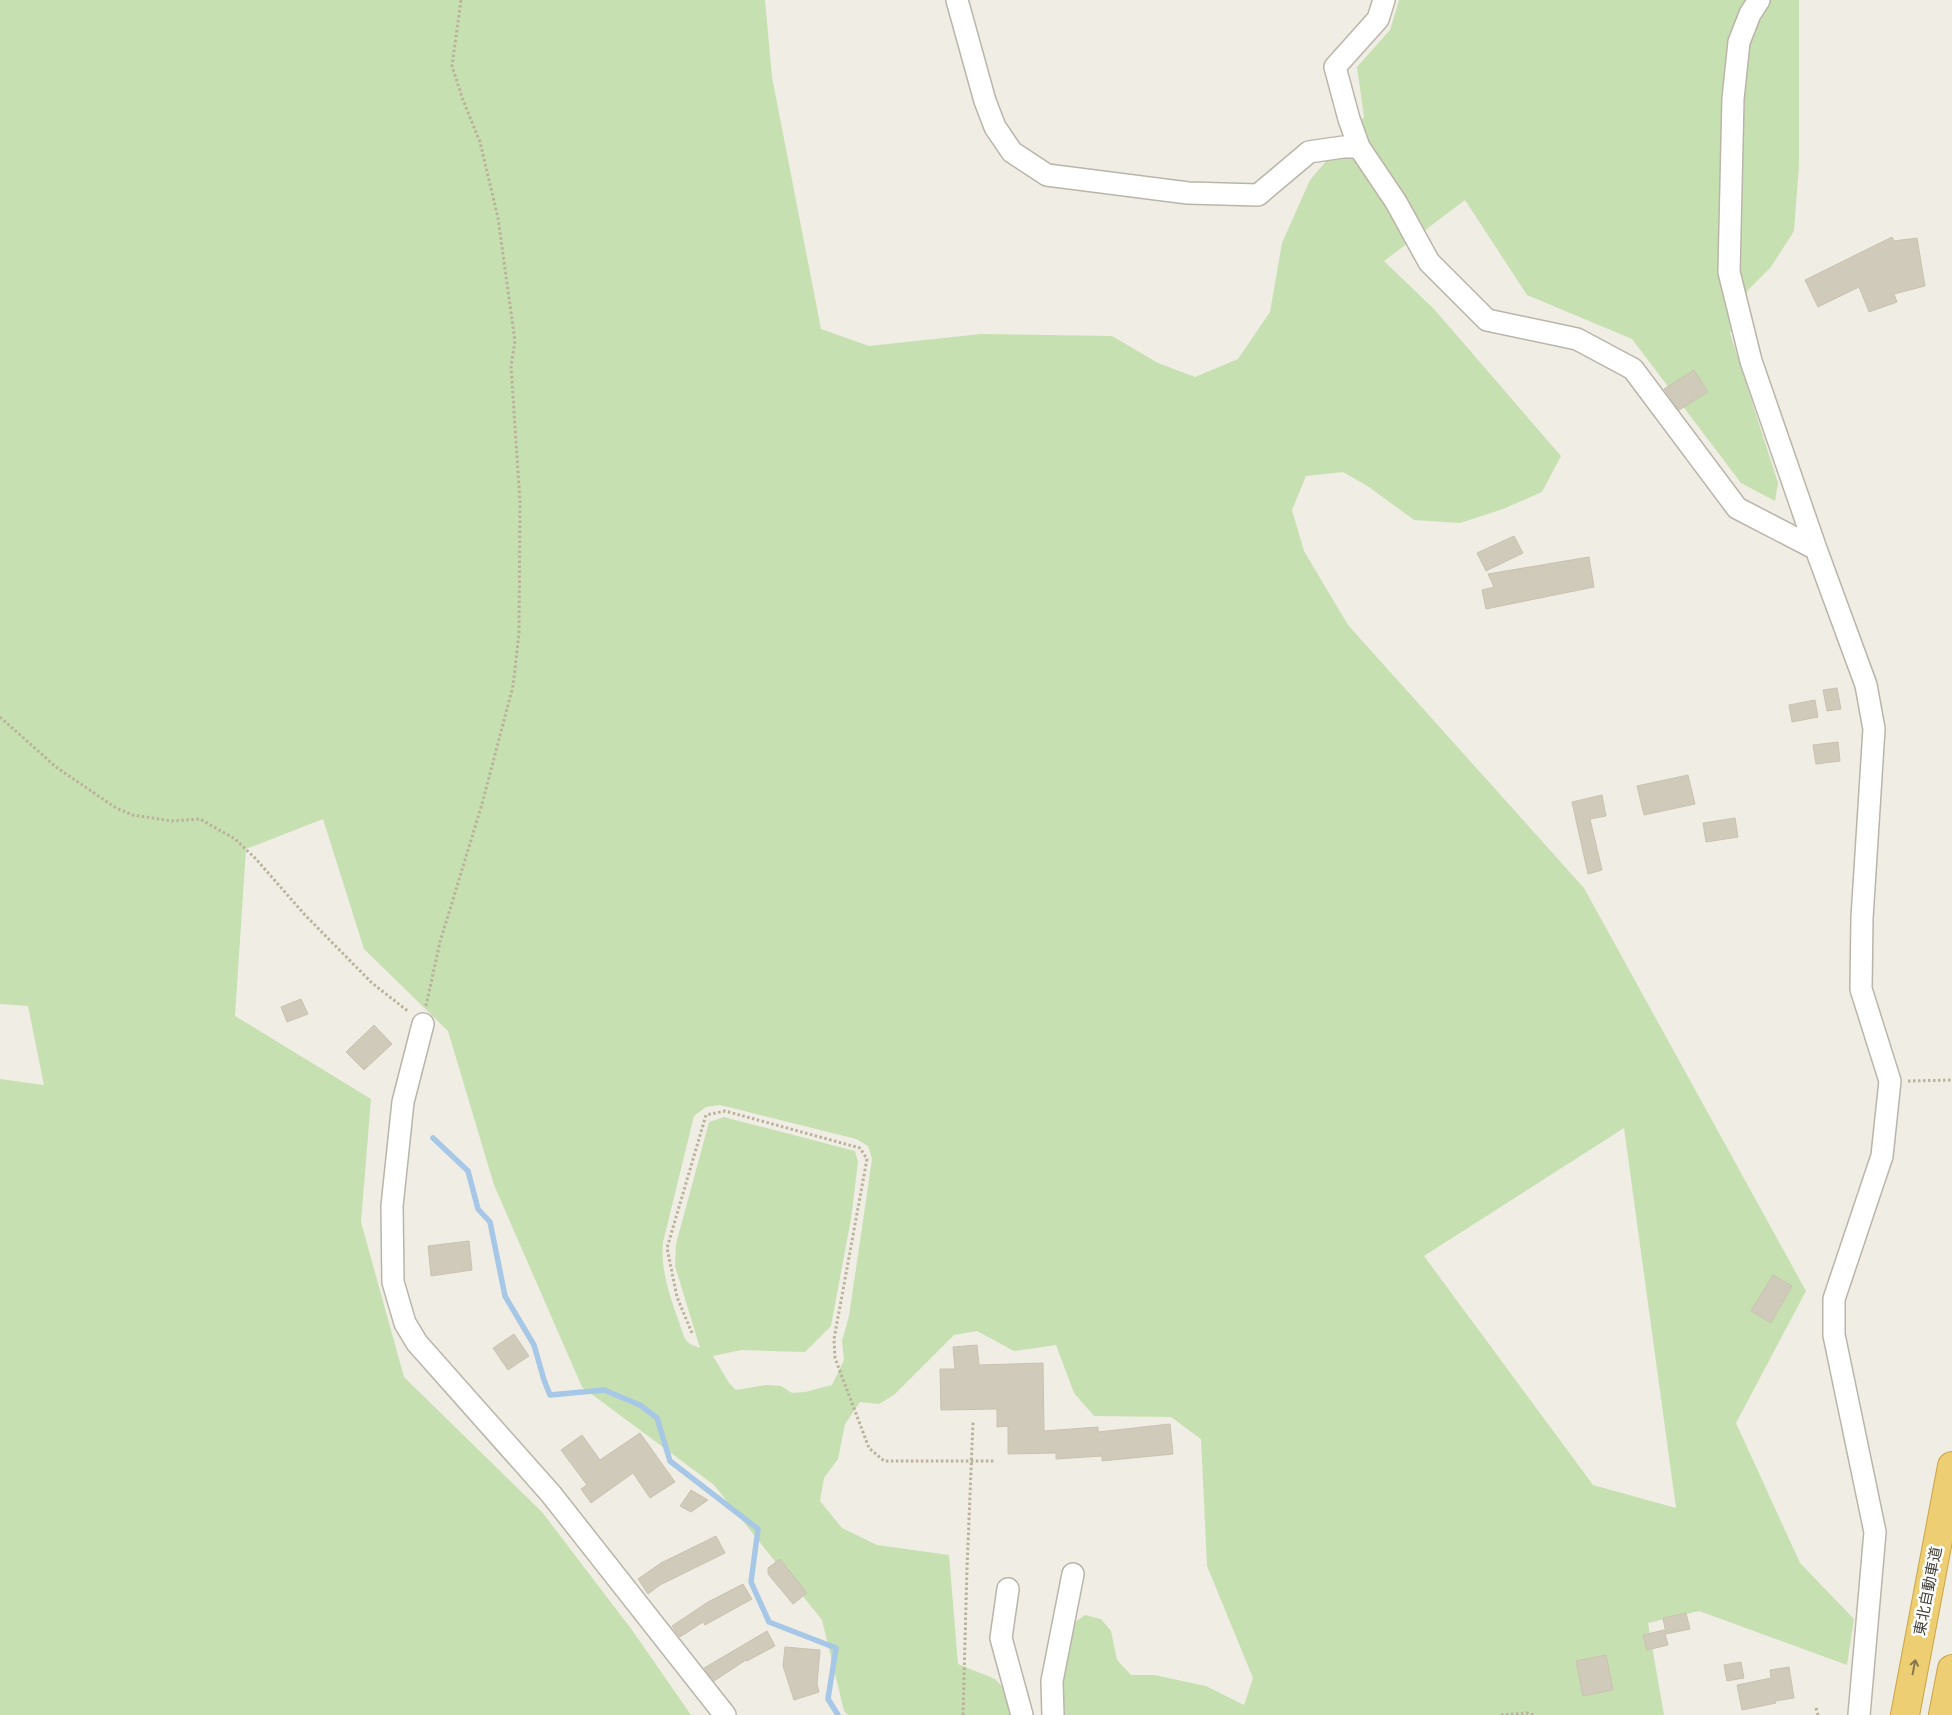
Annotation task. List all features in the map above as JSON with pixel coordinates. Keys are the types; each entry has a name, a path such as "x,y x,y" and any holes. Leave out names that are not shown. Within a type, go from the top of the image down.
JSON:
{"highway":[{"name":"東北自動車道","path":"1905,1715 1952,1466"},
{"path":"1943,1715 1952,1669"}],"street":[{"path":"957,0 985,101 995,127 1012,152 1047,175 1188,193 1258,195 1309,152 1343,147 1359,147"},
{"path":"1384,0 1378,19 1335,67 1349,119 1359,147 1396,202 1429,262 1487,320 1577,339 1633,369 1737,508 1816,549"},
{"path":"1759,0 1750,14 1739,42 1733,100 1729,272 1750,361 1866,685 1874,729 1862,918 1861,989 1890,1081 1882,1156 1834,1299 1834,1335 1875,1532 1858,1715"},
{"path":"423,1024 403,1102 392,1206 393,1282 405,1323 417,1343 550,1494 725,1715"},
{"path":"1053,1715 1052,1681 1073,1574"},
{"path":"1008,1589 1001,1638 1022,1715"}],"path":[{"path":"0,717 56,767 116,808 133,815 172,821 200,820 234,838 256,859 305,915 372,983 423,1024 440,942 482,804 512,686 520,632 520,502 511,366 515,341 498,218 480,142 452,66 461,0"},
{"path":"1890,1081 1952,1080"},
{"path":"692,1333 677,1297 666,1248 706,1115 725,1111 860,1148 866,1159 834,1339 836,1358 870,1448 884,1461 996,1461"},
{"path":"963,1715 973,1422"},
{"path":"1816,1708 1818,1715"},
{"path":"1501,1715 1527,1713 1534,1715"}],"green space":[{"path":"0,0 765,0 772,77 821,329 869,346 981,334 1112,336 1158,363 1195,377 1238,359 1270,312 1282,243 1310,180 1364,117 1357,67 1390,30 1399,0 1799,0 1799,165 1794,231 1771,267 1748,290 1730,333 1778,483 1775,501 1741,483 1632,339 1527,295 1465,200 1384,261 1434,309 1561,456 1542,492 1503,509 1460,523 1414,520 1369,487 1343,472 1306,476 1292,510 1304,551 1348,625 1584,888 1806,1291 1736,1423 1800,1563 1854,1619 1847,1665 1699,1611 1648,1623 1664,1715 1056,1715 1074,1623 1085,1615 1101,1619 1111,1631 1117,1660 1131,1675 1154,1675 1206,1686 1244,1705 1253,1678 1207,1566 1201,1439 1171,1417 1094,1416 1074,1393 1056,1345 1014,1351 977,1331 954,1335 894,1395 879,1404 860,1402 845,1424 838,1459 824,1478 820,1501 842,1528 877,1545 949,1555 958,1664 995,1679 1012,1697 1021,1715 848,1715 844,1711 822,1620 714,1485 582,1387 494,1185 448,1031 364,949 323,819 246,849 235,1016 371,1099 361,1222 404,1377 542,1512 632,1630 691,1715 0,1715 0,1079 44,1085 28,1006 0,1004","holes":["720,1105 856,1139 868,1146 872,1159 849,1316 842,1341 844,1360 832,1385 805,1392 792,1393 781,1386 766,1385 736,1390 729,1383 713,1356 741,1350 805,1352 831,1326 851,1219 858,1162 855,1151 724,1117 709,1122 676,1244 675,1266 700,1348 690,1344 685,1339 672,1303 666,1279 663,1242 694,1116 706,1107","1624,1128 1676,1508 1593,1485 1424,1256"]}],"building":[{"path":"1892,237 1894,241 1917,238 1925,286 1894,294 1897,302 1869,312 1859,287 1818,307 1805,280"},
{"path":"1694,370 1708,392 1679,410 1664,389"},
{"path":"1514,536 1523,553 1486,571 1477,553"},
{"path":"1589,557 1594,587 1486,609 1482,590 1494,587 1488,574"},
{"path":"1837,688 1841,709 1827,711 1823,690"},
{"path":"1815,700 1818,717 1792,722 1789,705"},
{"path":"1838,742 1840,761 1816,764 1813,745"},
{"path":"1688,775 1695,804 1644,815 1637,786"},
{"path":"1602,795 1606,816 1590,819 1602,870 1588,874 1572,802"},
{"path":"1735,818 1738,837 1706,842 1703,823"},
{"path":"301,999 308,1014 287,1022 281,1007"},
{"path":"374,1025 392,1044 364,1070 346,1052"},
{"path":"469,1241 472,1270 431,1276 428,1246"},
{"path":"1773,1275 1792,1286 1771,1323 1751,1311"},
{"path":"514,1334 529,1356 508,1370 493,1348"},
{"path":"977,1345 979,1365 1043,1363 1044,1431 1098,1427 1098,1432 1170,1424 1173,1454 1102,1461 1102,1456 1056,1459 1056,1453 1008,1454 1008,1426 997,1427 997,1409 941,1410 940,1369 955,1369 953,1347"},
{"path":"640,1433 675,1482 650,1498 633,1473 591,1503 581,1489 587,1485 561,1450 582,1435 600,1460"},
{"path":"691,1490 708,1500 691,1512 680,1506"},
{"path":"716,1536 725,1553 660,1585 648,1594 638,1579 661,1563"},
{"path":"780,1559 807,1593 793,1604 768,1574 768,1568"},
{"path":"743,1584 752,1599 705,1625 703,1622 680,1637 672,1626 708,1602"},
{"path":"1686,1613 1690,1629 1666,1634 1663,1618"},
{"path":"1664,1630 1668,1645 1647,1650 1643,1635"},
{"path":"767,1631 775,1646 746,1660 714,1681 704,1668"},
{"path":"785,1647 820,1650 817,1684 819,1692 794,1700 783,1666"},
{"path":"1606,1655 1613,1690 1583,1696 1576,1661"},
{"path":"1741,1662 1744,1678 1727,1681 1724,1665"},
{"path":"1789,1667 1794,1698 1742,1710 1737,1685 1771,1678 1770,1670"}],"waterway":[{"path":"433,1138 468,1171 478,1209 490,1222 505,1296 534,1345 550,1395 604,1390 640,1405 657,1418 670,1461 758,1529 751,1582 769,1622 836,1648 828,1699 838,1715"}]}
